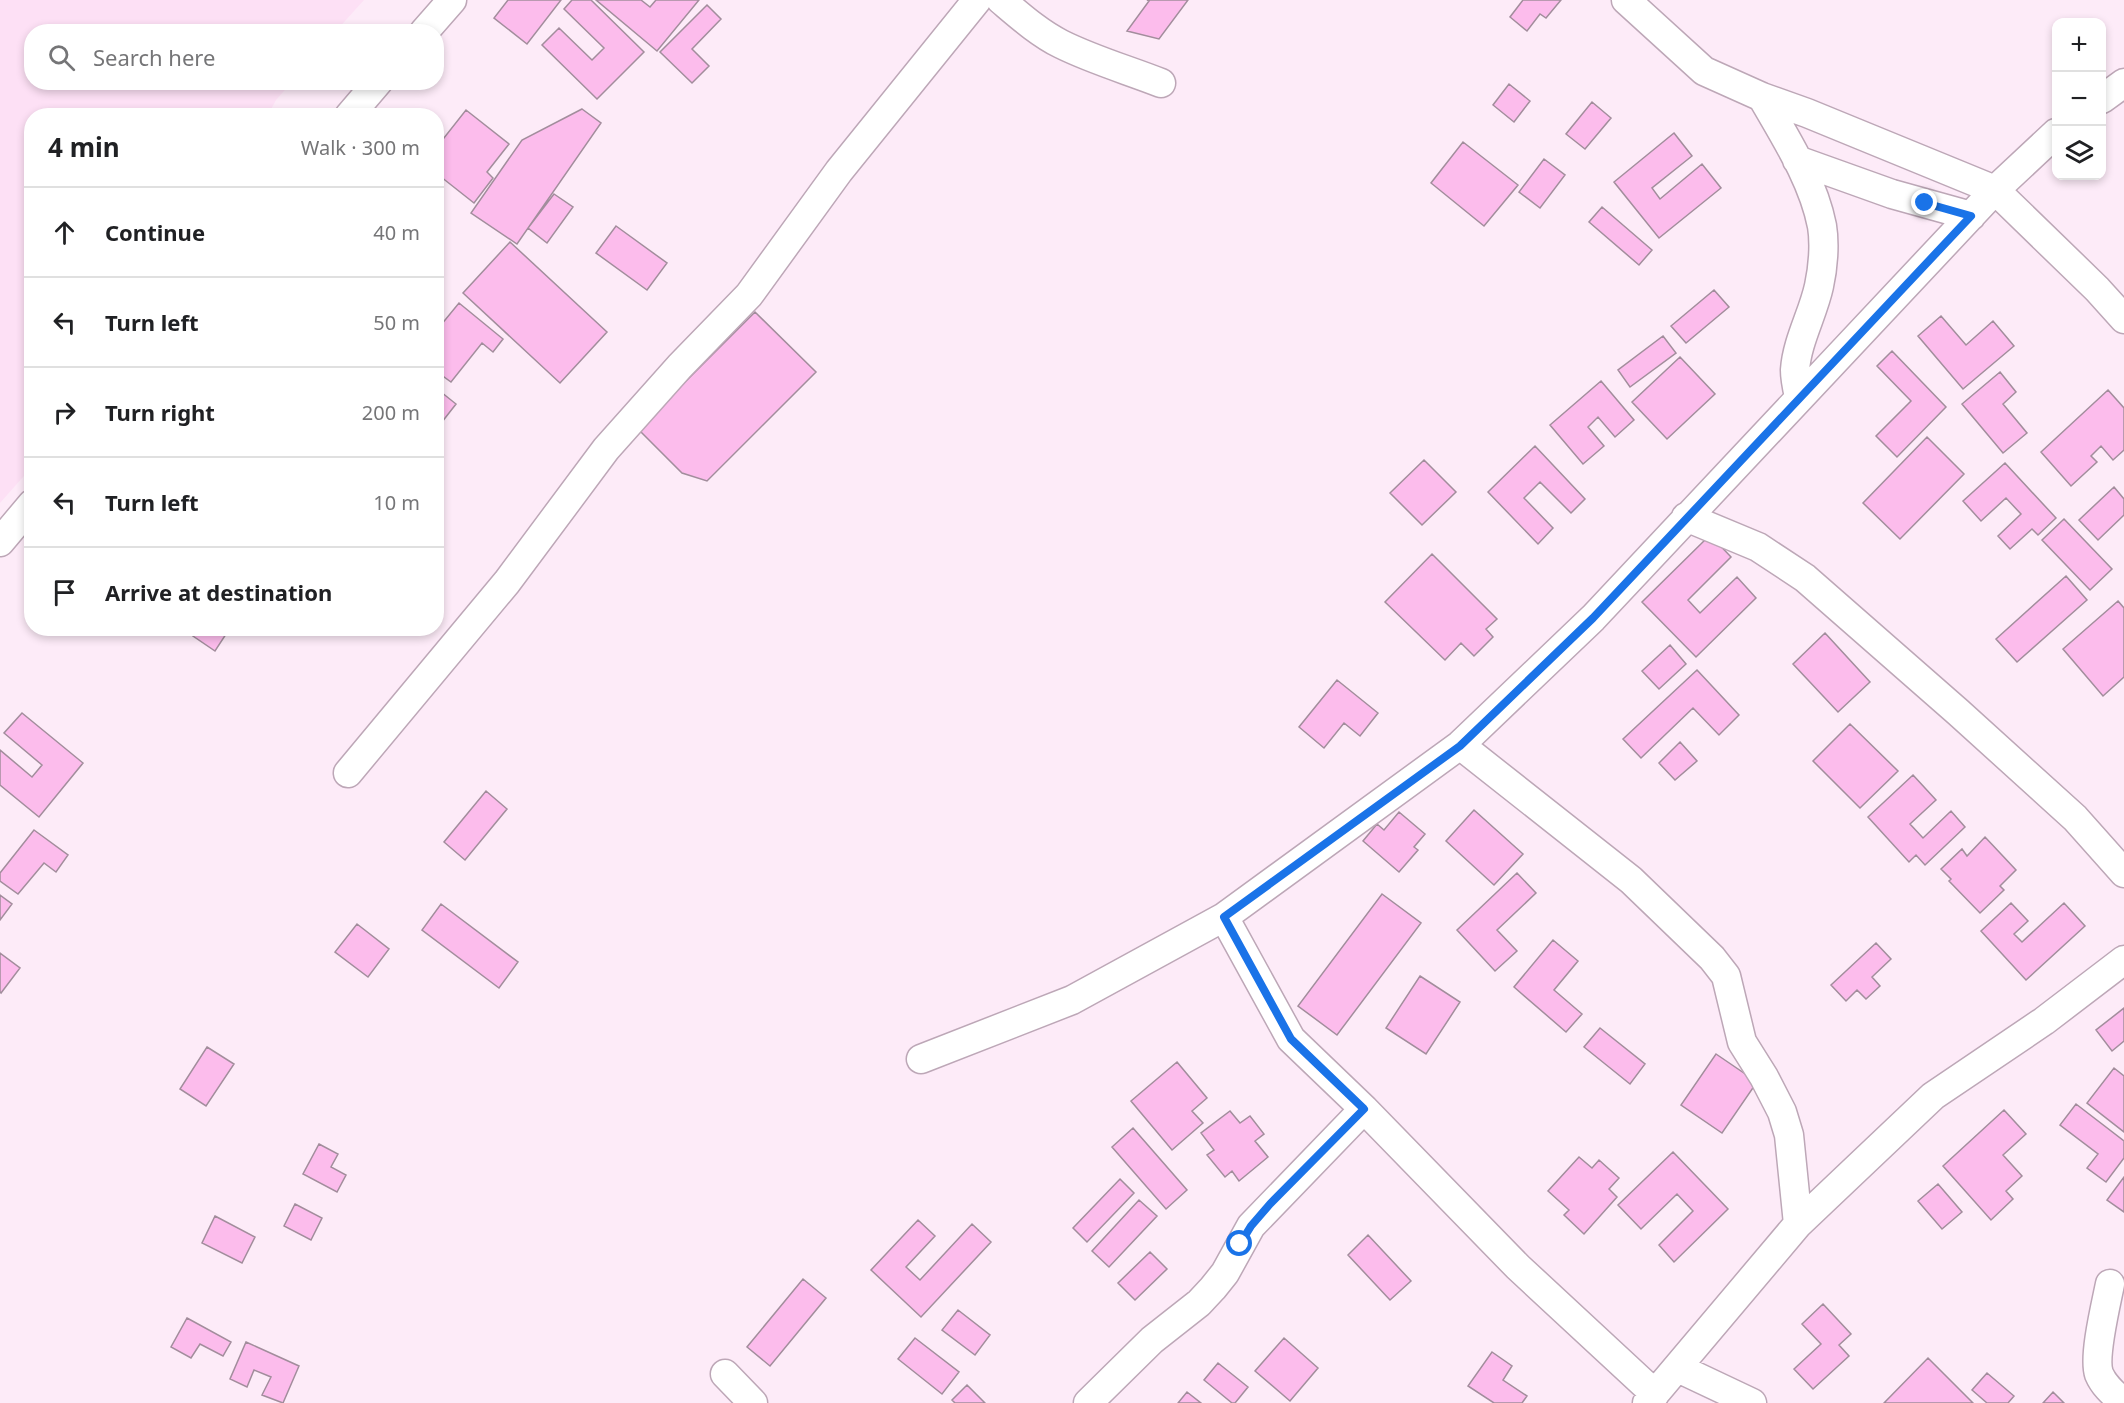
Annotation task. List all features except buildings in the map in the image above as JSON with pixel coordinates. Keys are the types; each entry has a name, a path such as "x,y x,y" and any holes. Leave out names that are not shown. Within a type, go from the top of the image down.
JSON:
{"street":[{"path":"431,24 452,0"},
{"path":"348,773 507,582 606,449 680,366 749,295 839,171 978,0"},
{"path":"1001,0 1034,27 1059,43 1161,82"},
{"path":"1626,0 1704,71 1762,97 1807,113 1995,190 2097,289 2124,319"},
{"path":"2106,96 2124,83"},
{"path":"356,108 371,90"},
{"path":"1762,97 1797,160 1815,203 1822,228 1819,286 1797,352 1795,372 1799,397"},
{"path":"921,1059 1072,1000 1224,917 1460,746 1593,618 1995,190 2052,137"},
{"path":"1797,160 1892,194 1971,216"},
{"path":"0,542 24,514"},
{"path":"1686,517 1758,547 1805,578 2075,818 2124,873"},
{"path":"1460,746 1631,880 1712,958 1726,976 1742,1042 1782,1112 1798,1224"},
{"path":"1224,917 1291,1039 1364,1109 1518,1267 1651,1398 1798,1224 1933,1096 2044,1022 2124,960"},
{"path":"1088,1403 1152,1340 1199,1303 1225,1273 1251,1226 1364,1109"},
{"path":"2110,1284 2099,1344 2098,1372 2105,1385 2124,1403"},
{"path":"1678,1368 1752,1403"},
{"path":"725,1374 753,1403"}],"shaded area":[{"path":"0,0 364,0 342,24 24,24 24,90 285,90 272,108 24,108 24,476 0,503"}],"route":[{"path":"1240,1244 1251,1226 1270,1204 1364,1109 1291,1039 1224,917 1460,746 1593,618 1971,216 1925,203"}]}
